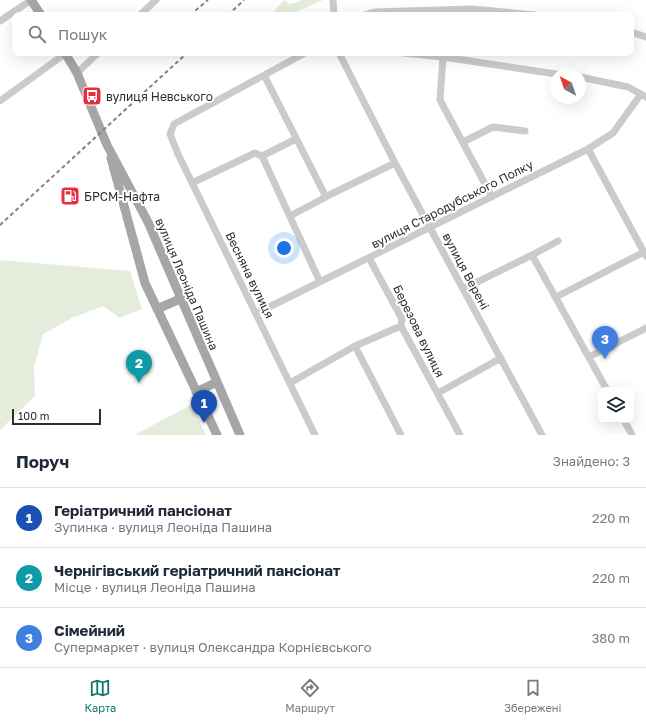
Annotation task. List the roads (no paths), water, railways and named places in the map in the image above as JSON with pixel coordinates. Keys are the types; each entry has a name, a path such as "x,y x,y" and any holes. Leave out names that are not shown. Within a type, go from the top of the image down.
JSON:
{"main road":[{"path":"31,0 39,12"},
{"path":"68,56 77,73 107,145 136,255 145,283 216,435"},
{"name":"вулиця Леоніда Пашина","path":"107,145 148,222 240,435"},
{"path":"157,309 180,299"},
{"path":"196,392 217,382"}],"street":[{"path":"13,12 31,0"},
{"path":"143,12 156,0"},
{"path":"333,0 334,12"},
{"path":"374,12 472,9 504,12"},
{"path":"0,21 12,13"},
{"path":"634,33 646,38"},
{"path":"0,101 62,56"},
{"path":"77,73 95,56"},
{"path":"299,56 264,75 326,197 323,198"},
{"name":"вулиця Верені","path":"341,56 395,163 542,435"},
{"path":"432,56 550,73"},
{"path":"442,57 440,100 492,196"},
{"name":"Весняна вулиця","path":"264,75 174,124 170,134 192,183 315,435"},
{"path":"586,78 628,87 643,96"},
{"name":"вулиця Стародубського Полку","path":"257,314 588,149 613,133 643,96"},
{"path":"463,142 493,127 525,131"},
{"path":"262,156 296,139"},
{"path":"556,297 645,254 588,149"},
{"path":"192,183 255,153 262,156 320,282"},
{"path":"290,216 395,163"},
{"path":"464,289 558,241"},
{"path":"532,255 605,387"},
{"name":"Березова вулиця","path":"369,258 402,319 401,326 460,435"},
{"path":"290,383 354,346 401,326"},
{"path":"589,357 646,328"},
{"path":"354,346 401,435"},
{"path":"438,393 501,358"},
{"path":"626,423 632,435"}],"railway":[{"path":"194,12 208,0"},
{"path":"231,12 244,0"},
{"path":"0,225 184,56"}],"place":[{"name":"вулиця Невського","path":"92,96"},
{"name":"БРСМ-Нафта","path":"70,196"},
{"name":"Сімейний","path":"605,359"},
{"name":"Чернігівський геріатричний пансіонат","path":"139,383"},
{"name":"Геріатричний пансіонат","path":"204,423"}]}
